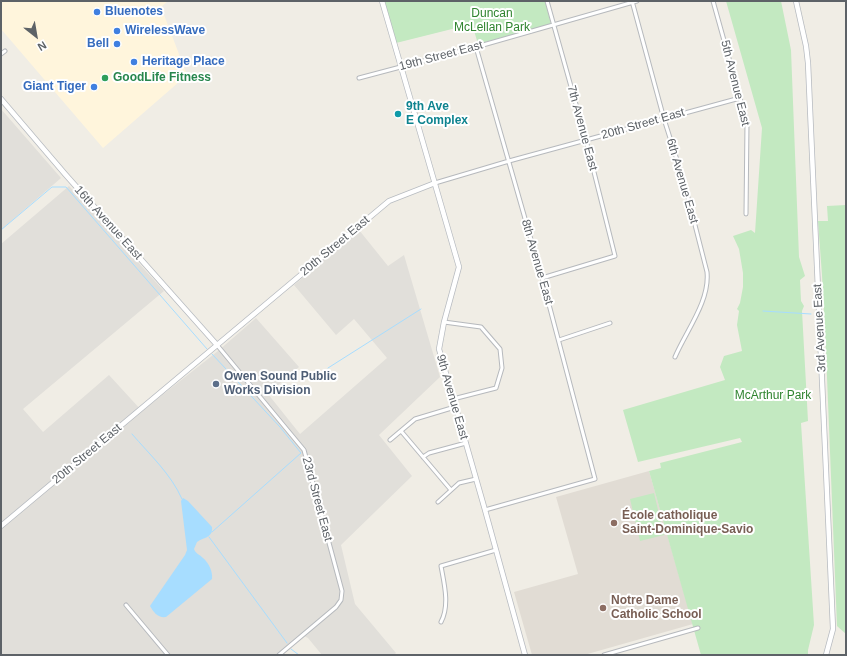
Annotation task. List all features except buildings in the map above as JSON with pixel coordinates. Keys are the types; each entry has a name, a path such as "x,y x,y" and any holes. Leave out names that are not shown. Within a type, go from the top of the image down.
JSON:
{"street":[{"name":"9th Avenue East","path":"382,1 459,267 444,322 439,349 525,655"},
{"name":"7th Avenue East","path":"542,278 615,256 586,140 547,1"},
{"name":"19th Street East","path":"359,78 637,1"},
{"name":"5th Avenue East","path":"714,1 747,123 746,214"},
{"name":"3rd Avenue East","path":"796,1 806,46 808,63 833,629 826,655"},
{"name":"6th Avenue East","path":"632,2 664,119 684,182 708,277 701,304 675,357"},
{"name":"8th Avenue East","path":"476,46 542,278 595,479 485,510"},
{"path":"1,54 5,51"},
{"name":"20th Street East","path":"1,526 388,201 435,183 509,161 740,98"},
{"name":"16th Avenue East","path":"1,99 217,345"},
{"path":"444,322 481,327 500,349 502,368 496,388 453,399"},
{"path":"559,340 610,323"},
{"name":"23rd Street East","path":"217,345 304,450 342,591 341,600 336,607 279,655"},
{"path":"390,440 415,419 455,407"},
{"path":"401,431 451,490"},
{"path":"423,457 429,453 466,443"},
{"path":"438,502 459,483 476,479"},
{"path":"441,622 446,602 446,589 441,566 496,550"},
{"path":"126,605 168,655"},
{"path":"604,655 698,628"},
{"path":"622,650 623,655"}],"shaded area":[{"name":"Heritage Place","path":"1,1 168,1 161,7 187,75 103,148 1,29"},
{"path":"1,109 61,178 1,230"},
{"path":"69,186 164,291 23,409 43,432 109,375 142,411 218,351 256,318 299,367 268,394 300,434 387,358 354,319 336,335 294,285 359,230 388,266 404,255 440,377 379,435 412,476 341,545 355,604 396,653 394,655 322,655 308,638 304,636 281,655 1,655 1,244"},
{"name":"Notre Dame Catholic School","path":"649,471 693,624 584,655 532,655 514,592 578,574 556,497"}],"green space":[{"name":"Duncan McLellan Park","path":"384,1 545,1 551,24 478,44 472,24 396,43"},
{"name":"McArthur Park","path":"726,1 781,1 791,50 799,257 805,276 800,280 801,301 804,306 802,311 808,421 801,423 814,625 808,655 701,655 649,471 661,468 660,463 742,442 740,438 638,462 623,410 725,380 720,367 724,356 742,351 737,325 739,311 737,309 740,303 743,287 743,273 739,249 733,236 751,230 755,233 762,128"},
{"path":"846,205 846,634 837,626 826,352 818,221 828,221 827,206"},
{"path":"654,493 664,535 640,541 630,499"}],"water":[{"path":"183,498 188,501 212,527 210,535 197,542 194,549 209,565 212,573 212,579 166,617 161,617 155,613 150,606 187,550 181,501"}],"waterway":[{"path":"1,230 52,187 66,187 207,349"},
{"path":"328,368 421,309"},
{"path":"763,311 811,314"},
{"path":"212,354 280,427 301,453 212,532"},
{"path":"132,434 166,473 182,499"},
{"path":"209,537 287,643"},
{"path":"291,649 299,655"}],"place":[{"name":"Bluenotes","path":"97,12"},
{"name":"WirelessWave","path":"117,31"},
{"name":"Bell","path":"117,44"},
{"name":"Heritage Place","path":"134,62"},
{"name":"GoodLife Fitness","path":"105,78"},
{"name":"Giant Tiger","path":"94,87"},
{"name":"9th Ave E Complex","path":"398,114"},
{"name":"Owen Sound Public Works Division","path":"216,384"},
{"name":"École catholique Saint-Dominique-Savio","path":"614,523"},
{"name":"Notre Dame Catholic School","path":"603,608"}]}
